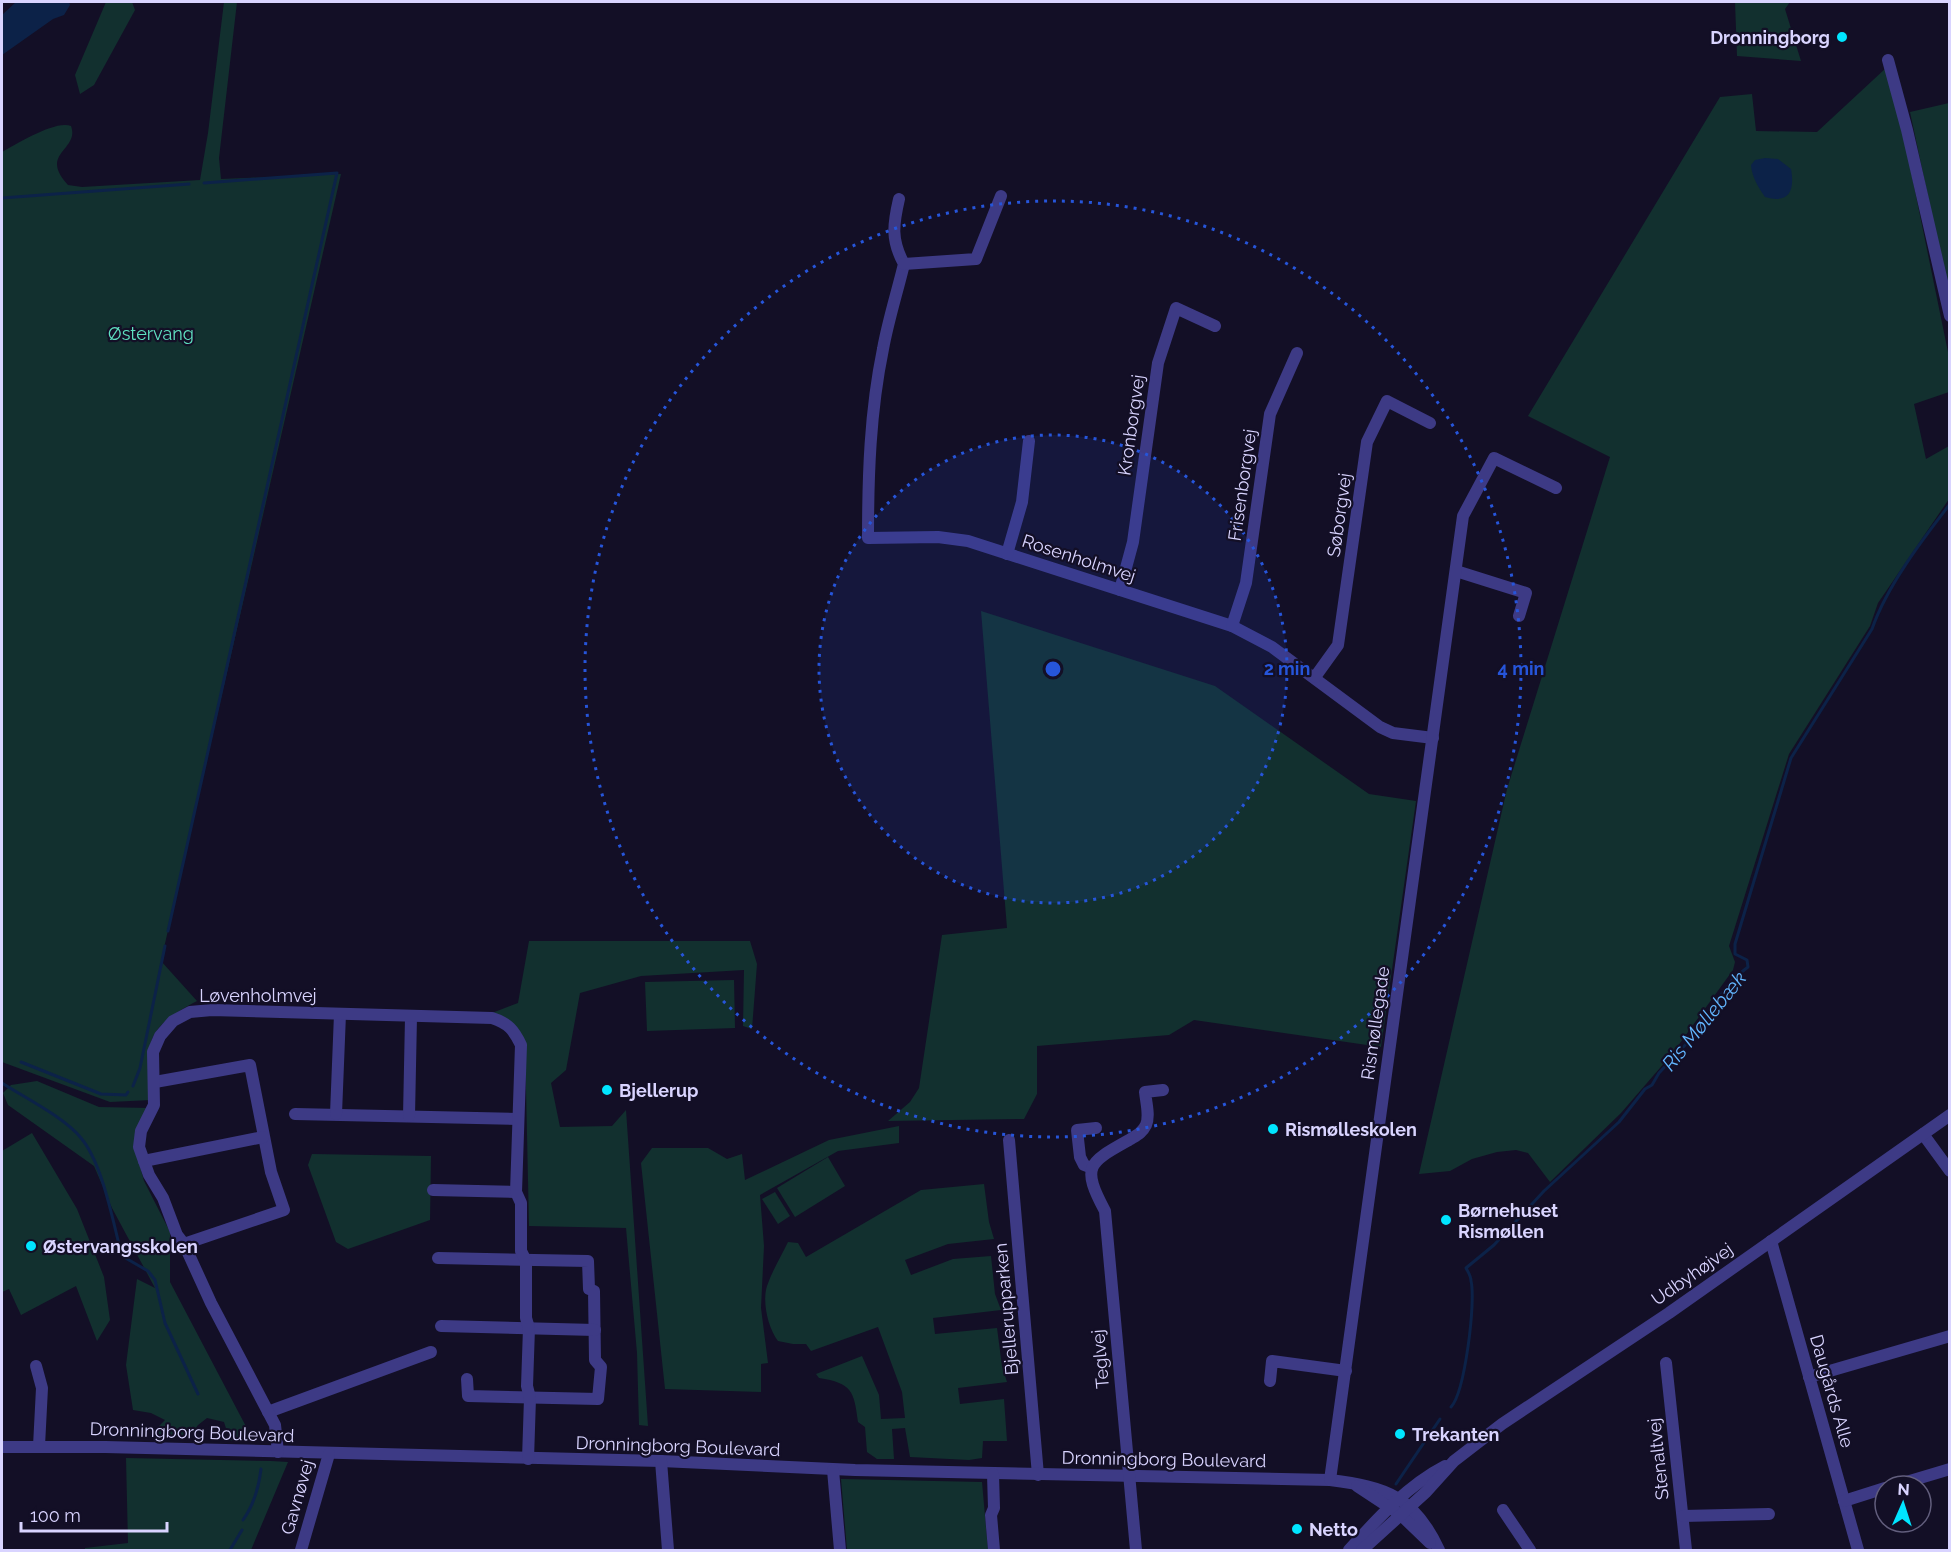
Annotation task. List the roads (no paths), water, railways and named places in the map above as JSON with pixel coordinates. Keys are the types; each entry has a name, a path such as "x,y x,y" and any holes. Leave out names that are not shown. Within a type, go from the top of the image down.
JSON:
{"street":[{"path":"1888,60 1907,130 1950,316"},
{"path":"899,199 893,223 897,252 904,264 976,259 1001,196"},
{"name":"Rosenholmvej","path":"904,264 883,350 873,409 868,466 868,538 938,537 968,541 1232,626 1272,647 1315,677 1380,728 1393,733 1433,738"},
{"name":"Kronborgvej","path":"1120,590 1133,542 1158,363 1176,308 1215,326"},
{"name":"Frisenborgvej","path":"1232,626 1246,583 1270,414 1297,353"},
{"name":"Søborgvej","path":"1315,677 1338,645 1367,442 1387,401 1430,423"},
{"path":"1007,554 1022,502 1029,441"},
{"name":"Rismøllegade","path":"1330,1480 1463,516 1494,458 1556,488"},
{"path":"1456,571 1526,593 1519,616"},
{"name":"Løvenholmvej","path":"278,1452 275,1425 211,1303 184,1244 177,1235 163,1198 149,1175 139,1147 141,1131 154,1105 153,1052 160,1036 173,1021 190,1012 212,1010 492,1018 505,1022 515,1031 521,1045 516,1192 521,1203 521,1251 526,1261 526,1318 529,1328 527,1386 530,1398 528,1459"},
{"name":"Løvenholmvej","path":"336,1114 340,1014"},
{"path":"409,1116 411,1017"},
{"path":"155,1083 250,1065 271,1172 284,1210 184,1244"},
{"path":"1092,1168 1100,1156 1141,1133 1148,1122 1145,1092 1164,1090"},
{"path":"295,1114 518,1119"},
{"name":"Udbyhøjvej","path":"1362,1551 1431,1473 1454,1461 1502,1424 1771,1242 1950,1115"},
{"name":"Teglvej","path":"1096,1128 1077,1130 1080,1157 1084,1165 1092,1168 1091,1180 1105,1211 1136,1551"},
{"path":"1923,1134 1950,1171"},
{"path":"144,1161 263,1137"},
{"name":"Bjellerupparken","path":"1009,1140 1038,1474"},
{"path":"433,1190 516,1192"},
{"name":"Daugårds Alle","path":"1771,1242 1857,1551"},
{"path":"438,1258 588,1261 589,1289 594,1291 595,1360 601,1366 598,1399 468,1396 468,1379"},
{"path":"441,1326 595,1330"},
{"path":"1809,1377 1950,1336"},
{"path":"268,1413 431,1352"},
{"path":"1269,1381 1272,1361 1346,1371"},
{"name":"Stenaltvej","path":"1666,1363 1686,1551"},
{"path":"36,1366 42,1388 39,1446"},
{"name":"Dronningborg Boulevard","path":"2,1447 662,1461 833,1470 1330,1480 1353,1484 1400,1507 1438,1551"},
{"name":"Gavnøvej","path":"301,1551 328,1454"},
{"path":"662,1461 668,1551"},
{"path":"1933,1474 1950,1469"},
{"path":"833,1470 840,1551"},
{"path":"993,1474 994,1508 991,1515 994,1551"},
{"path":"1844,1501 1873,1492"},
{"name":"Udbyhøjvej","path":"1349,1551 1400,1507"},
{"path":"1503,1510 1530,1551"},
{"path":"1683,1516 1769,1514"}],"water":[{"path":"16,2 69,2 70,5 64,15 53,19 2,55 2,15"},
{"path":"1778,159 1791,169 1791,189 1785,197 1773,199 1765,197 1756,182 1751,165 1755,160"}],"waterway":[{"path":"168,931 337,173 204,183"},
{"path":"2,198 189,184"},
{"name":"Ris Møllebæk","path":"1451,1407 1461,1384 1471,1326 1472,1292 1466,1268 1494,1245 1544,1191 1619,1122 1645,1089 1652,1085 1659,1073 1689,1041 1733,979 1748,967 1747,960 1735,954 1735,944 1791,758 1872,629 1896,580 1950,504"},
{"path":"133,1086 140,1068 165,946"},
{"path":"21,1062 101,1094 126,1095 128,1092"},
{"path":"2,1083 65,1123 74,1130 89,1149 106,1194 122,1256 148,1271 155,1280 165,1323 198,1394"},
{"name":"Ris Møllebæk","path":"1396,1484 1440,1419"},
{"path":"243,1520 255,1496 261,1469"},
{"path":"230,1550 242,1530"}],"place":[{"name":"Dronningborg","path":"1842,37"},
{"name":"Bjellerup","path":"607,1090"},
{"name":"Rismølleskolen","path":"1273,1129"},
{"name":"Børnehuset Rismøllen","path":"1446,1220"},
{"name":"Østervangsskolen","path":"31,1246"},
{"name":"Trekanten","path":"1400,1434"},
{"name":"Netto","path":"1297,1529"}],"park label":[{"name":"Østervang","path":"151,333"}]}
